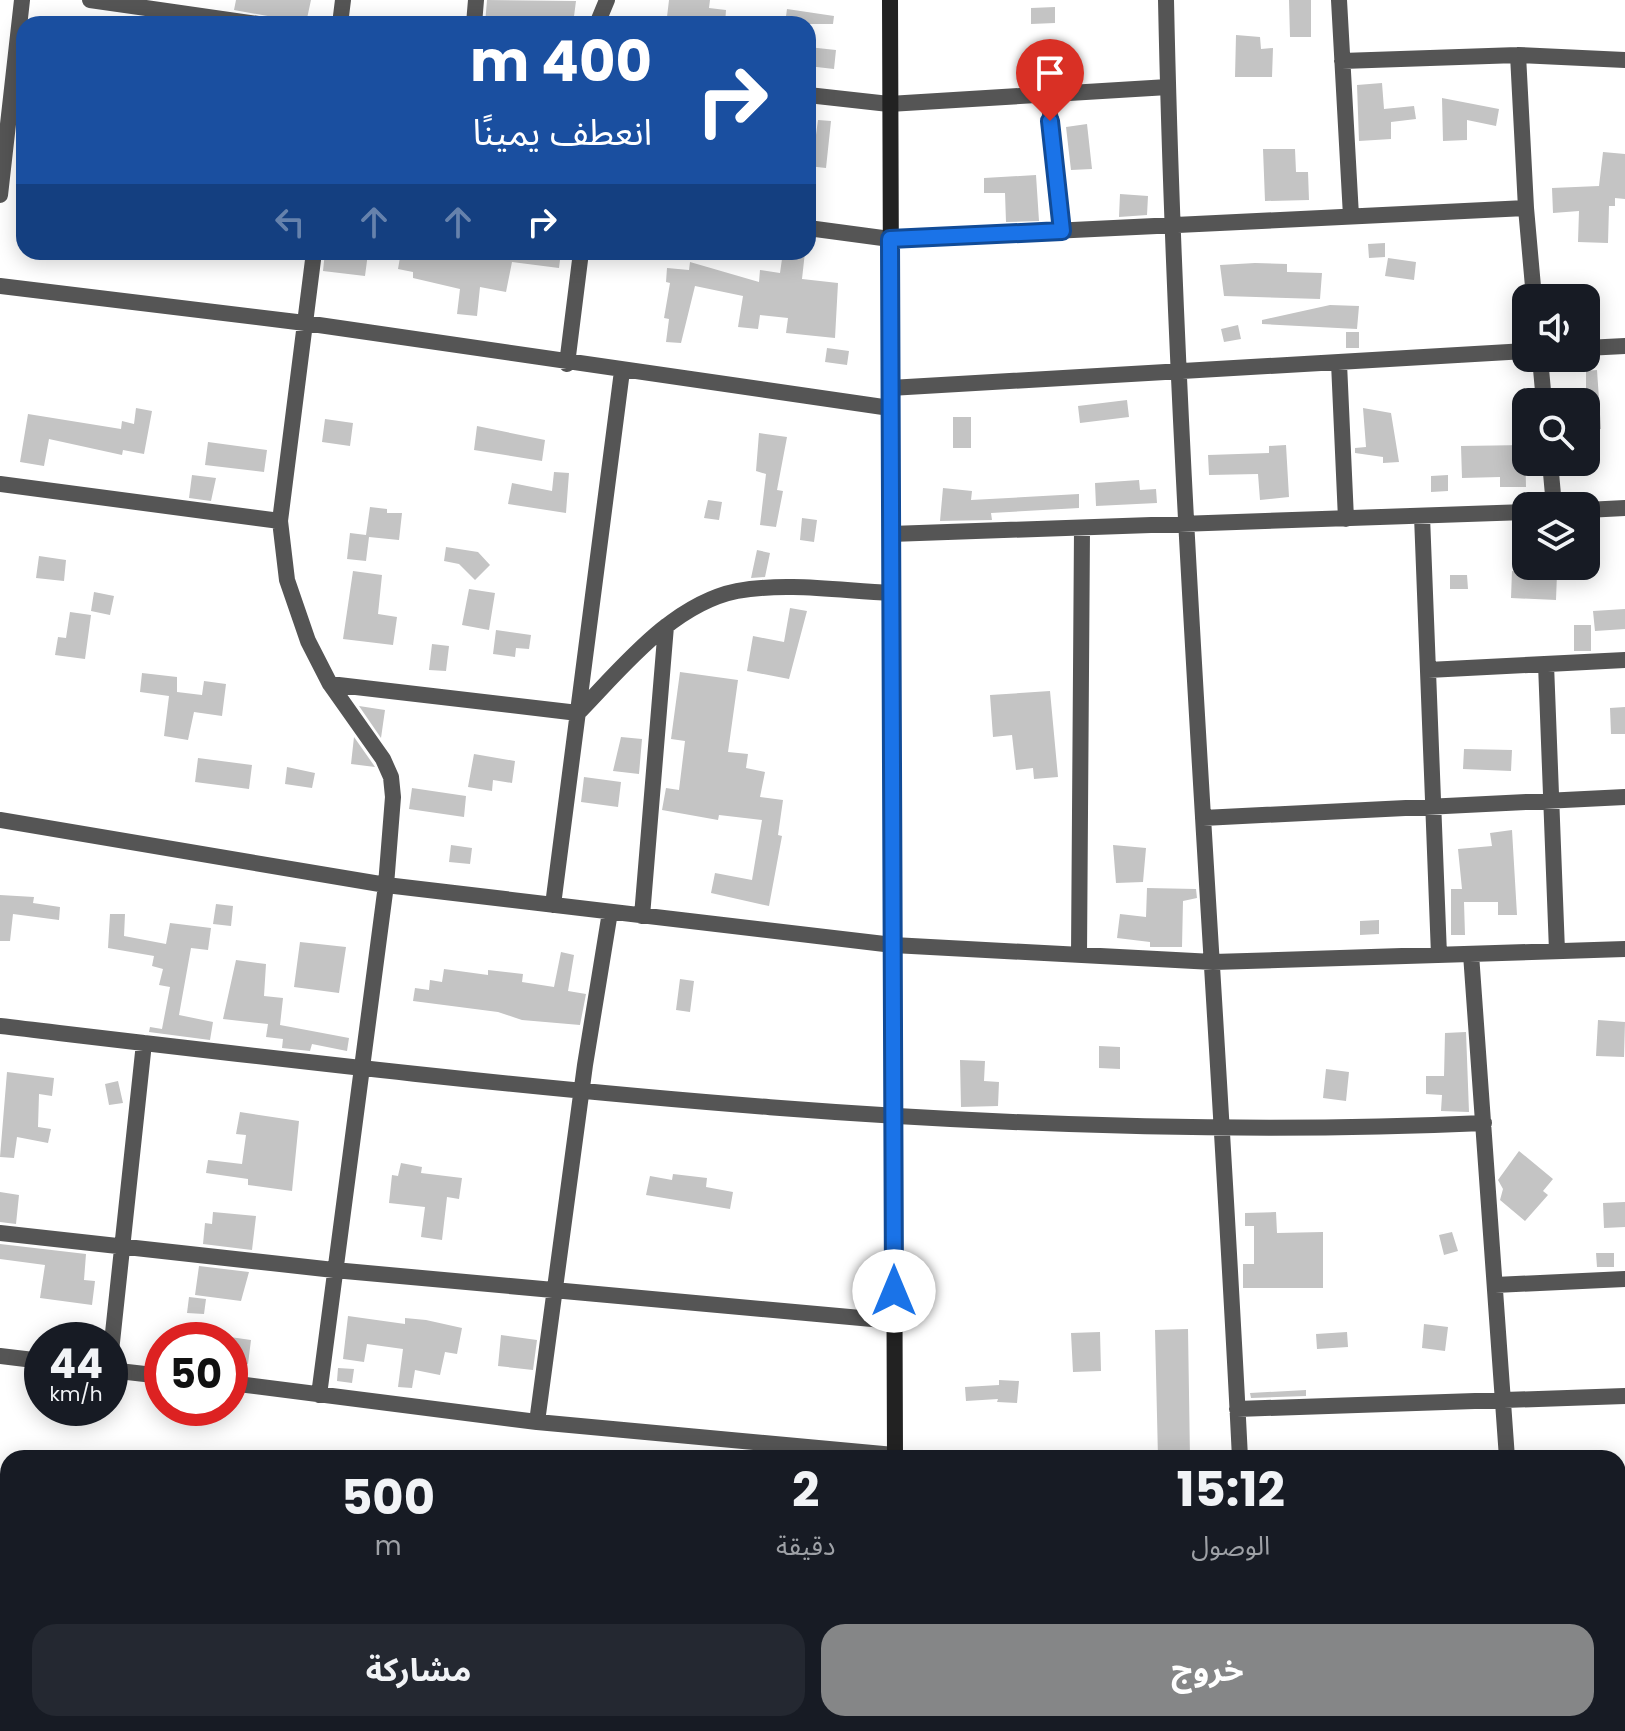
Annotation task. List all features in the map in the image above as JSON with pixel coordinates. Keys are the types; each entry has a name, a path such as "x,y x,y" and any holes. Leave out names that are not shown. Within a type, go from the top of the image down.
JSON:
{"main road":[{"path":"890,0 894,1450"}],"street":[{"path":"90,0 206,8 232,16"},
{"path":"1166,0 1171,226 1184,526 1213,962 1240,1450"},
{"path":"1339,0 1351,216"},
{"path":"0,195 3,125 16,39"},
{"path":"1342,61 1518,55 1625,60"},
{"path":"1518,55 1533,284"},
{"path":"816,96 889,104 1168,87"},
{"path":"1048,94 1062,231"},
{"path":"816,229 890,239 1526,208"},
{"path":"313,260 280,521 287,580 308,641 330,684 383,759 391,777 386,885 319,1395"},
{"path":"567,364 580,260"},
{"path":"0,286 305,323 567,364 890,408"},
{"path":"1600,347 1625,346"},
{"path":"890,388 1512,352"},
{"path":"1339,363 1346,519"},
{"path":"553,905 622,371"},
{"path":"0,484 280,521"},
{"path":"1600,509 1625,508"},
{"path":"891,534 1512,513"},
{"path":"1422,516 1439,955"},
{"path":"1079,955 1082,529"},
{"path":"578,713 666,626 696,607 736,591 775,588 891,593"},
{"path":"642,916 666,626"},
{"path":"1428,670 1625,660"},
{"path":"1546,664 1557,951"},
{"path":"330,684 578,713"},
{"path":"1203,818 1625,797"},
{"path":"0,820 386,885 893,945 1213,962 1625,949"},
{"path":"537,1422 581,1092 610,912"},
{"path":"1471,954 1506,1450"},
{"path":"0,1026 581,1092 894,1115 1221,1129 1358,1129 1484,1123"},
{"path":"114,1322 144,1043"},
{"path":"0,1233 334,1270 894,1321"},
{"path":"1495,1285 1625,1279"},
{"path":"0,1356 24,1359"},
{"path":"248,1385 537,1422 823,1450"},
{"path":"1237,1409 1625,1396"}],"building":[{"path":"236,0 311,0 308,16 267,16 234,10"},
{"path":"487,0 576,1 574,16 486,16"},
{"path":"669,0 710,0 709,8 726,10 726,16 667,16"},
{"path":"1289,0 1311,0 1311,37 1290,37"},
{"path":"1055,7 1055,23 1031,24 1031,8"},
{"path":"787,9 834,16 833,24 816,24 816,16 786,16"},
{"path":"1236,35 1260,37 1261,49 1273,48 1272,77 1235,77"},
{"path":"816,48 836,50 834,69 816,67"},
{"path":"1382,83 1384,109 1414,106 1416,119 1391,122 1391,139 1359,141 1357,85"},
{"path":"1442,98 1499,109 1496,126 1467,120 1467,140 1443,141"},
{"path":"818,120 831,121 826,168 816,167"},
{"path":"1087,124 1092,169 1071,170 1066,127"},
{"path":"1263,149 1295,149 1296,172 1308,172 1309,200 1265,201"},
{"path":"1603,152 1625,154 1625,199 1615,198 1615,206 1609,206 1608,243 1578,242 1579,211 1553,213 1552,188 1599,186"},
{"path":"1036,175 1039,221 1006,222 1005,193 984,193 984,178"},
{"path":"1120,194 1148,196 1147,215 1119,217"},
{"path":"1385,243 1385,257 1369,258 1368,244"},
{"path":"1388,258 1416,262 1414,280 1385,276"},
{"path":"324,260 367,260 365,276 323,271"},
{"path":"400,260 560,260 559,268 512,262 506,292 480,287 477,316 457,314 460,289 413,278 413,272 398,269"},
{"path":"782,260 804,260 802,279 838,283 835,338 786,333 788,318 760,315 758,329 738,327 743,296 695,286 681,343 666,342 669,319 664,318 670,283 666,282 667,268 689,270 690,262 759,282 760,270 780,273"},
{"path":"1287,264 1287,272 1322,273 1320,299 1224,296 1220,265"},
{"path":"1330,305 1359,306 1357,329 1262,324 1262,320"},
{"path":"1238,325 1241,339 1224,342 1221,329"},
{"path":"1346,332 1359,332 1359,348 1346,348"},
{"path":"827,348 849,351 847,365 825,362"},
{"path":"1586,372 1597,372 1598,388 1586,388"},
{"path":"1127,400 1129,417 1080,423 1078,406"},
{"path":"136,408 152,411 144,454 123,450 122,455 49,439 44,466 20,462 28,414 121,429 122,421 134,424"},
{"path":"1363,408 1391,413 1399,462 1383,463 1383,457 1355,453 1355,448 1366,447"},
{"path":"953,417 971,417 971,448 953,448"},
{"path":"325,419 353,423 350,446 322,442"},
{"path":"477,426 545,440 542,461 474,450"},
{"path":"759,433 787,437 777,490 783,491 776,527 760,525 766,474 756,471"},
{"path":"208,442 267,450 264,472 205,465"},
{"path":"1286,445 1289,497 1260,500 1258,474 1209,475 1208,455 1269,453 1269,446"},
{"path":"1512,445 1512,476 1526,476 1526,487 1500,487 1500,477 1462,478 1461,446"},
{"path":"554,472 569,473 566,513 508,504 512,483 552,491"},
{"path":"192,475 216,478 211,501 189,498"},
{"path":"1448,475 1448,491 1431,492 1431,476"},
{"path":"1139,480 1140,490 1156,489 1157,503 1096,506 1095,483"},
{"path":"943,488 972,491 971,500 1079,494 1079,508 991,513 992,520 940,521"},
{"path":"708,500 722,502 719,520 704,518"},
{"path":"370,507 387,509 387,513 402,513 399,540 369,537 366,561 347,559 350,533 366,535"},
{"path":"802,518 817,520 814,542 800,540"},
{"path":"446,547 478,552 490,565 475,580 459,564 444,561"},
{"path":"757,550 770,553 765,577 751,578"},
{"path":"39,556 66,560 64,581 36,578"},
{"path":"353,571 382,575 378,614 397,617 393,645 343,639"},
{"path":"1512,571 1512,580 1557,580 1556,600 1511,598"},
{"path":"1450,575 1467,575 1468,589 1450,589"},
{"path":"469,589 495,593 489,630 462,625"},
{"path":"94,592 114,596 110,615 91,611"},
{"path":"790,608 807,611 789,679 747,671 753,636 784,642"},
{"path":"1625,609 1625,629 1595,631 1593,611"},
{"path":"70,612 91,615 85,659 55,655 58,637 66,638"},
{"path":"1574,625 1591,625 1591,651 1574,651"},
{"path":"496,630 531,635 529,649 516,648 515,657 493,654"},
{"path":"432,644 449,646 446,671 429,670"},
{"path":"680,672 738,680 728,752 748,754 746,768 765,772 760,797 783,800 778,835 782,836 769,906 711,893 715,873 752,880 762,820 719,815 718,820 662,810 666,788 679,790 685,741 671,739"},
{"path":"142,673 177,677 177,692 202,695 204,681 226,684 222,716 194,712 188,740 164,736 169,696 140,692"},
{"path":"1050,691 1058,777 1034,779 1033,768 1016,770 1012,735 993,737 990,695"},
{"path":"359,706 385,710 381,738"},
{"path":"1625,707 1625,734 1611,734 1610,708"},
{"path":"354,737 373,764 375,767 351,764"},
{"path":"621,737 642,739 639,774 613,771"},
{"path":"1464,749 1512,750 1511,771 1463,769"},
{"path":"474,754 515,761 512,783 493,780 492,791 468,787"},
{"path":"198,758 252,765 249,789 195,782"},
{"path":"287,767 315,773 312,788 285,784"},
{"path":"584,777 621,782 618,807 581,802"},
{"path":"412,788 466,796 464,817 409,809"},
{"path":"1512,830 1517,915 1498,915 1498,902 1464,902 1465,935 1451,935 1451,889 1462,889 1458,849 1492,846 1490,833"},
{"path":"451,845 472,848 470,864 449,862"},
{"path":"1113,845 1146,848 1143,882 1116,883"},
{"path":"1147,888 1196,889 1197,898 1183,901 1182,947 1150,947 1150,942 1117,938 1120,914 1146,917"},
{"path":"0,895 34,897 33,903 60,907 59,920 13,914 10,941 0,941"},
{"path":"216,904 233,906 231,926 213,924"},
{"path":"110,914 125,914 124,936 166,944 170,923 211,928 208,950 191,948 179,1015 213,1022 210,1040 149,1032 150,1027 162,1029 170,987 159,985 163,969 152,966 154,956 108,948"},
{"path":"1379,920 1379,934 1360,935 1360,921"},
{"path":"300,942 346,947 339,993 294,987"},
{"path":"561,952 574,955 568,991 586,994 580,1025 522,1020 498,1012 413,1001 415,988 429,990 430,980 442,982 444,969 488,975 488,970 523,974 522,982 554,987"},
{"path":"236,960 266,964 264,996 283,998 280,1025 349,1038 347,1051 312,1044 310,1051 282,1048 283,1039 266,1037 268,1024 223,1019"},
{"path":"680,979 694,981 690,1012 676,1010"},
{"path":"1598,1020 1625,1022 1624,1057 1596,1056"},
{"path":"1466,1032 1469,1112 1441,1111 1442,1095 1426,1094 1426,1076 1444,1076 1445,1033"},
{"path":"1099,1046 1120,1047 1120,1069 1099,1068"},
{"path":"960,1060 985,1061 984,1081 999,1082 998,1106 961,1107"},
{"path":"1326,1069 1349,1072 1346,1101 1323,1098"},
{"path":"7,1072 54,1078 52,1096 39,1094 38,1127 51,1129 48,1143 17,1137 14,1158 0,1157"},
{"path":"118,1081 123,1103 109,1105 105,1084"},
{"path":"240,1112 299,1121 292,1191 248,1185 248,1179 206,1173 208,1160 242,1164 246,1135 236,1134"},
{"path":"1519,1151 1553,1179 1543,1191 1548,1195 1525,1221 1500,1200 1503,1189 1498,1180"},
{"path":"401,1163 422,1167 421,1173 462,1178 459,1199 447,1197 442,1240 421,1237 425,1207 389,1203 392,1175 398,1176"},
{"path":"673,1174 707,1178 706,1187 733,1192 730,1209 646,1195 650,1176 672,1180"},
{"path":"0,1192 19,1195 16,1224 0,1222"},
{"path":"1625,1202 1625,1227 1604,1228 1603,1203"},
{"path":"213,1212 256,1216 252,1250 203,1244 205,1223 212,1224"},
{"path":"1276,1212 1277,1233 1323,1232 1323,1288 1243,1288 1243,1264 1254,1264 1254,1226 1245,1226 1245,1213"},
{"path":"1452,1232 1458,1251 1444,1255 1439,1235"},
{"path":"0,1244 86,1254 84,1280 95,1281 92,1305 40,1298 45,1265 0,1259"},
{"path":"1596,1253 1614,1253 1614,1267 1597,1267"},
{"path":"199,1266 249,1272 241,1301 195,1295"},
{"path":"189,1297 206,1299 204,1314 187,1313"},
{"path":"348,1316 405,1324 405,1318 426,1320 462,1328 457,1354 445,1352 440,1375 415,1370 412,1388 398,1387 403,1349 367,1344 364,1362 343,1359"},
{"path":"1424,1324 1448,1327 1445,1351 1422,1348"},
{"path":"1188,1329 1190,1450 1158,1450 1155,1330"},
{"path":"1100,1332 1101,1371 1073,1372 1071,1333"},
{"path":"1347,1332 1348,1347 1317,1349 1316,1334"},
{"path":"501,1335 537,1340 533,1370 498,1366"},
{"path":"338,1368 354,1369 352,1383 337,1381"},
{"path":"999,1380 1019,1381 1017,1403 997,1402 998,1399 966,1401 965,1387 999,1385"},
{"path":"1306,1390 1306,1396 1251,1398 1250,1393"}],"route":[{"path":"894,1291 890,239 1062,231 1050,121"}]}
